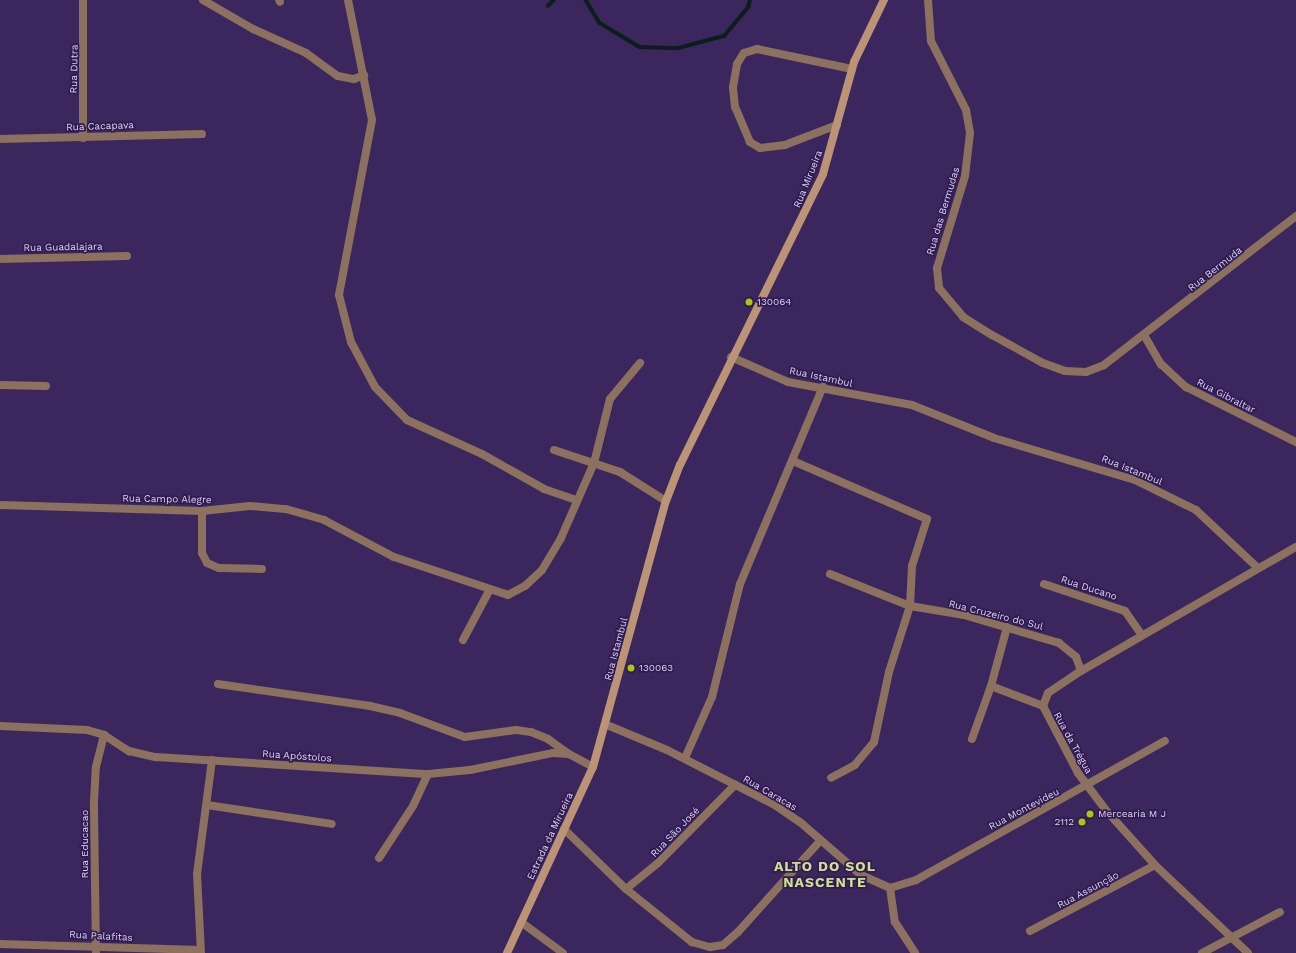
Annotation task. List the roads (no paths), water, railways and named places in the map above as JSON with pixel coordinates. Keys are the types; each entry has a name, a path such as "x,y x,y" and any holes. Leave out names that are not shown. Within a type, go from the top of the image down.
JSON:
{"main road":[{"name":"Rua Mirueira","path":"731,357 810,203 838,125 852,69 884,0"},
{"name":"Rua Istambul","path":"607,725 666,501 731,357"},
{"name":"Estrada da Mirueira","path":"507,953 593,767 607,725"}],"street":[{"name":"Rua Dutra","path":"83,0 83,138"},
{"path":"203,0 253,29 299,50 338,76 354,79 364,76"},
{"path":"348,0 372,120 339,294 351,342 362,367 375,387 407,420 482,454 544,489 576,500 594,462 610,399 640,363"},
{"name":"Rua das Bermudas","path":"928,0 931,41 966,110 970,133 965,176 937,268 939,288 948,303 992,335 1043,363 1065,371 1086,372 1104,365 1144,335"},
{"path":"838,125 785,145 760,148 750,142 736,106 733,87 737,64 744,53 757,50 852,69"},
{"name":"Rua Cacapava","path":"0,139 202,134"},
{"name":"Rua Bermuda","path":"1144,335 1296,216"},
{"name":"Rua Guadalajara","path":"0,259 127,256"},
{"name":"Rua Gibraltar","path":"1144,335 1161,364 1186,387 1296,442"},
{"name":"Rua Istambul","path":"731,357 788,382 823,387 912,405 994,438 1135,480 1196,510 1258,568"},
{"path":"0,384 46,386"},
{"path":"685,758 712,697 740,584 823,387"},
{"path":"554,450 594,462 620,472 666,501"},
{"path":"793,461 927,518 912,566 910,606 889,672 874,742 855,765 831,778"},
{"name":"Rua Campo Alegre","path":"0,505 202,511 250,506 286,509 324,520 394,557 489,591 508,595 525,586 542,570 561,538 576,500"},
{"path":"202,511 202,553 207,563 219,568 262,570"},
{"name":"Rua da Trégua","path":"1248,953 1155,865 1086,787 1043,706 1048,693 1081,670 1141,634 1296,547"},
{"name":"Rua Cruzeiro do Sul","path":"830,574 910,606 1007,627 1070,649 1081,670"},
{"name":"Rua Ducano","path":"1044,584 1125,611 1141,634"},
{"path":"463,640 489,591"},
{"path":"972,740 991,686 1007,627"},
{"path":"218,684 377,708 465,737 516,730 531,732 548,739 569,754"},
{"path":"991,686 1043,706"},
{"name":"Rua Caracas","path":"607,725 685,758 786,812 819,842 860,875 890,888"},
{"name":"Rua Apóstolos","path":"0,726 72,727 104,735 129,751 212,760 428,774 470,770 553,753 569,754 593,767"},
{"name":"Rua Educacao","path":"96,953 94,802 96,767 104,735"},
{"name":"Rua Montevideu","path":"890,888 916,880 1086,787 1165,741"},
{"path":"201,951 197,874 212,760"},
{"path":"379,858 413,806 428,774"},
{"name":"Rua São José","path":"626,889 658,863 735,785"},
{"path":"207,804 332,824"},
{"path":"564,829 626,889 681,934 699,946 717,946"},
{"path":"711,953 717,946 738,932 819,842"},
{"name":"Rua Assunção","path":"1030,931 1155,865"},
{"path":"890,888 895,922 915,953"},
{"path":"1202,953 1280,912"},
{"path":"521,922 563,953"},
{"name":"Rua Palafitas","path":"0,944 96,944 201,951"}],"waterway":[{"path":"548,6 554,0"},
{"path":"586,0 600,23 640,47 678,48 724,36 748,7 750,0"}],"place":[{"name":"130064","path":"749,302"},
{"name":"130063","path":"631,668"},
{"name":"Mercearia M J","path":"1090,814"},
{"name":"2112","path":"1082,822"}],"district":[{"name":"ALTO DO SOL NASCENTE","path":"825,874"}]}
